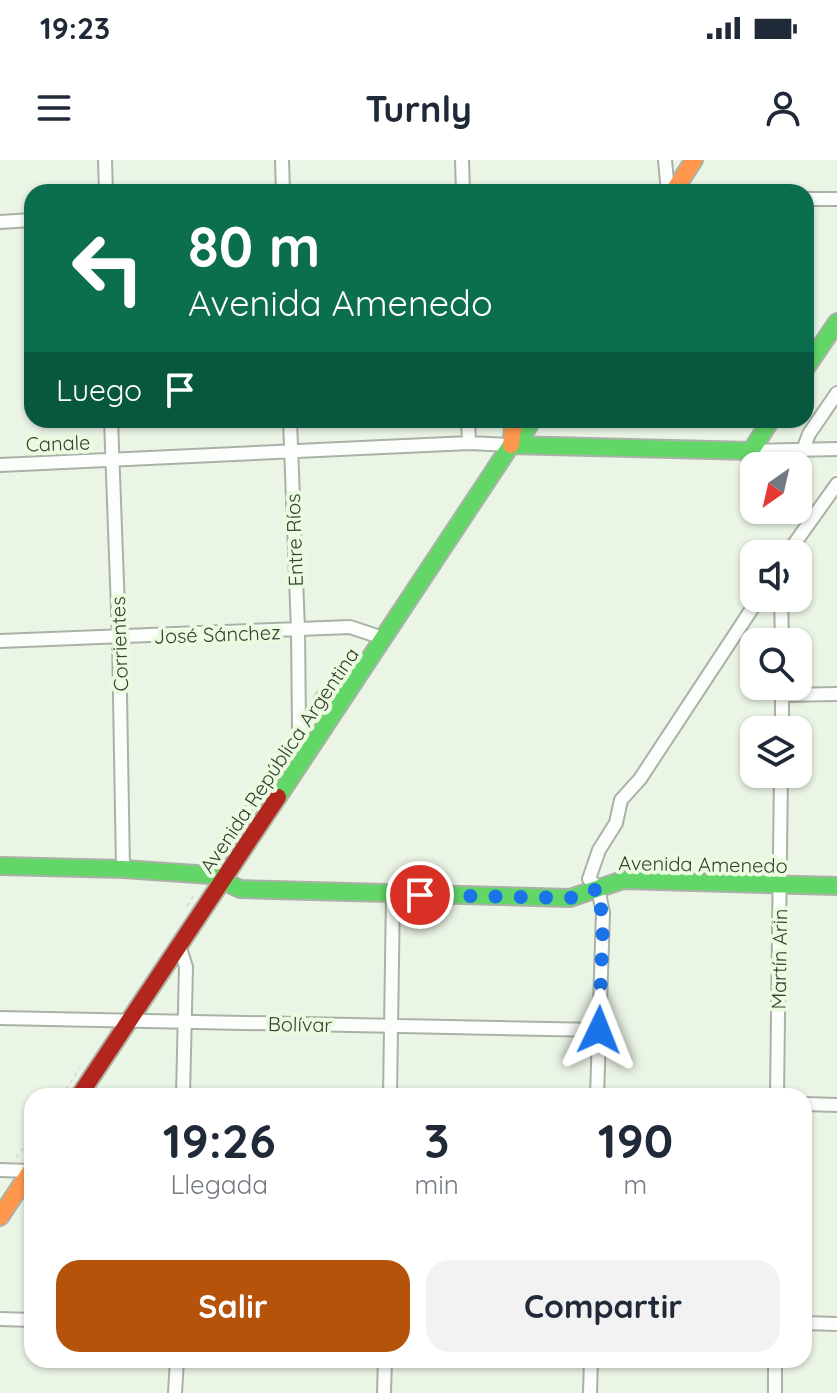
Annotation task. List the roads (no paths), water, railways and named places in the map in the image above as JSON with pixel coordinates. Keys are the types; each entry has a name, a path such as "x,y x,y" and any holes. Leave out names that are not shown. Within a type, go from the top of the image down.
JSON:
{"street":[{"path":"105,160 106,184"},
{"path":"282,160 283,184"},
{"path":"462,160 463,184"},
{"path":"665,160 669,184"},
{"path":"676,184 694,160"},
{"path":"814,199 837,199"},
{"path":"0,222 24,220"},
{"path":"814,356 837,322"},
{"path":"814,427 837,393"},
{"name":"Corrientes","path":"111,428 123,869"},
{"name":"Entre Ríos","path":"290,428 299,729 306,755"},
{"path":"468,428 469,443"},
{"name":"Avenida República Argentina","path":"511,445 514,428"},
{"name":"Avenida República Argentina","path":"84,1088 511,445 528,428"},
{"path":"751,451 766,428"},
{"path":"803,450 813,428"},
{"name":"Canale","path":"0,465 469,443 751,451 837,449"},
{"path":"797,540 837,484"},
{"path":"597,1088 603,923 598,888 589,879 589,874 616,823 625,793 640,779 750,612"},
{"name":"José Sánchez","path":"0,641 350,627 383,638"},
{"path":"812,692 837,694"},
{"name":"Martín Arin","path":"777,1088 781,788"},
{"name":"Avenida Amenedo","path":"0,866 211,875 240,889 393,894 570,898 623,880 837,886"},
{"path":"390,1088 393,894"},
{"path":"179,945 186,967 183,1088"},
{"name":"Bolívar","path":"0,1018 599,1030"},
{"path":"812,1104 837,1105"},
{"path":"0,1170 24,1170"},
{"path":"0,1217 24,1182"},
{"path":"0,1319 24,1320"},
{"path":"812,1323 837,1324"},
{"path":"175,1393 177,1368"},
{"path":"384,1393 385,1368"},
{"path":"590,1393 591,1368"},
{"path":"775,1368 775,1393"}],"lane":[{"path":"231,836 321,694"}]}
